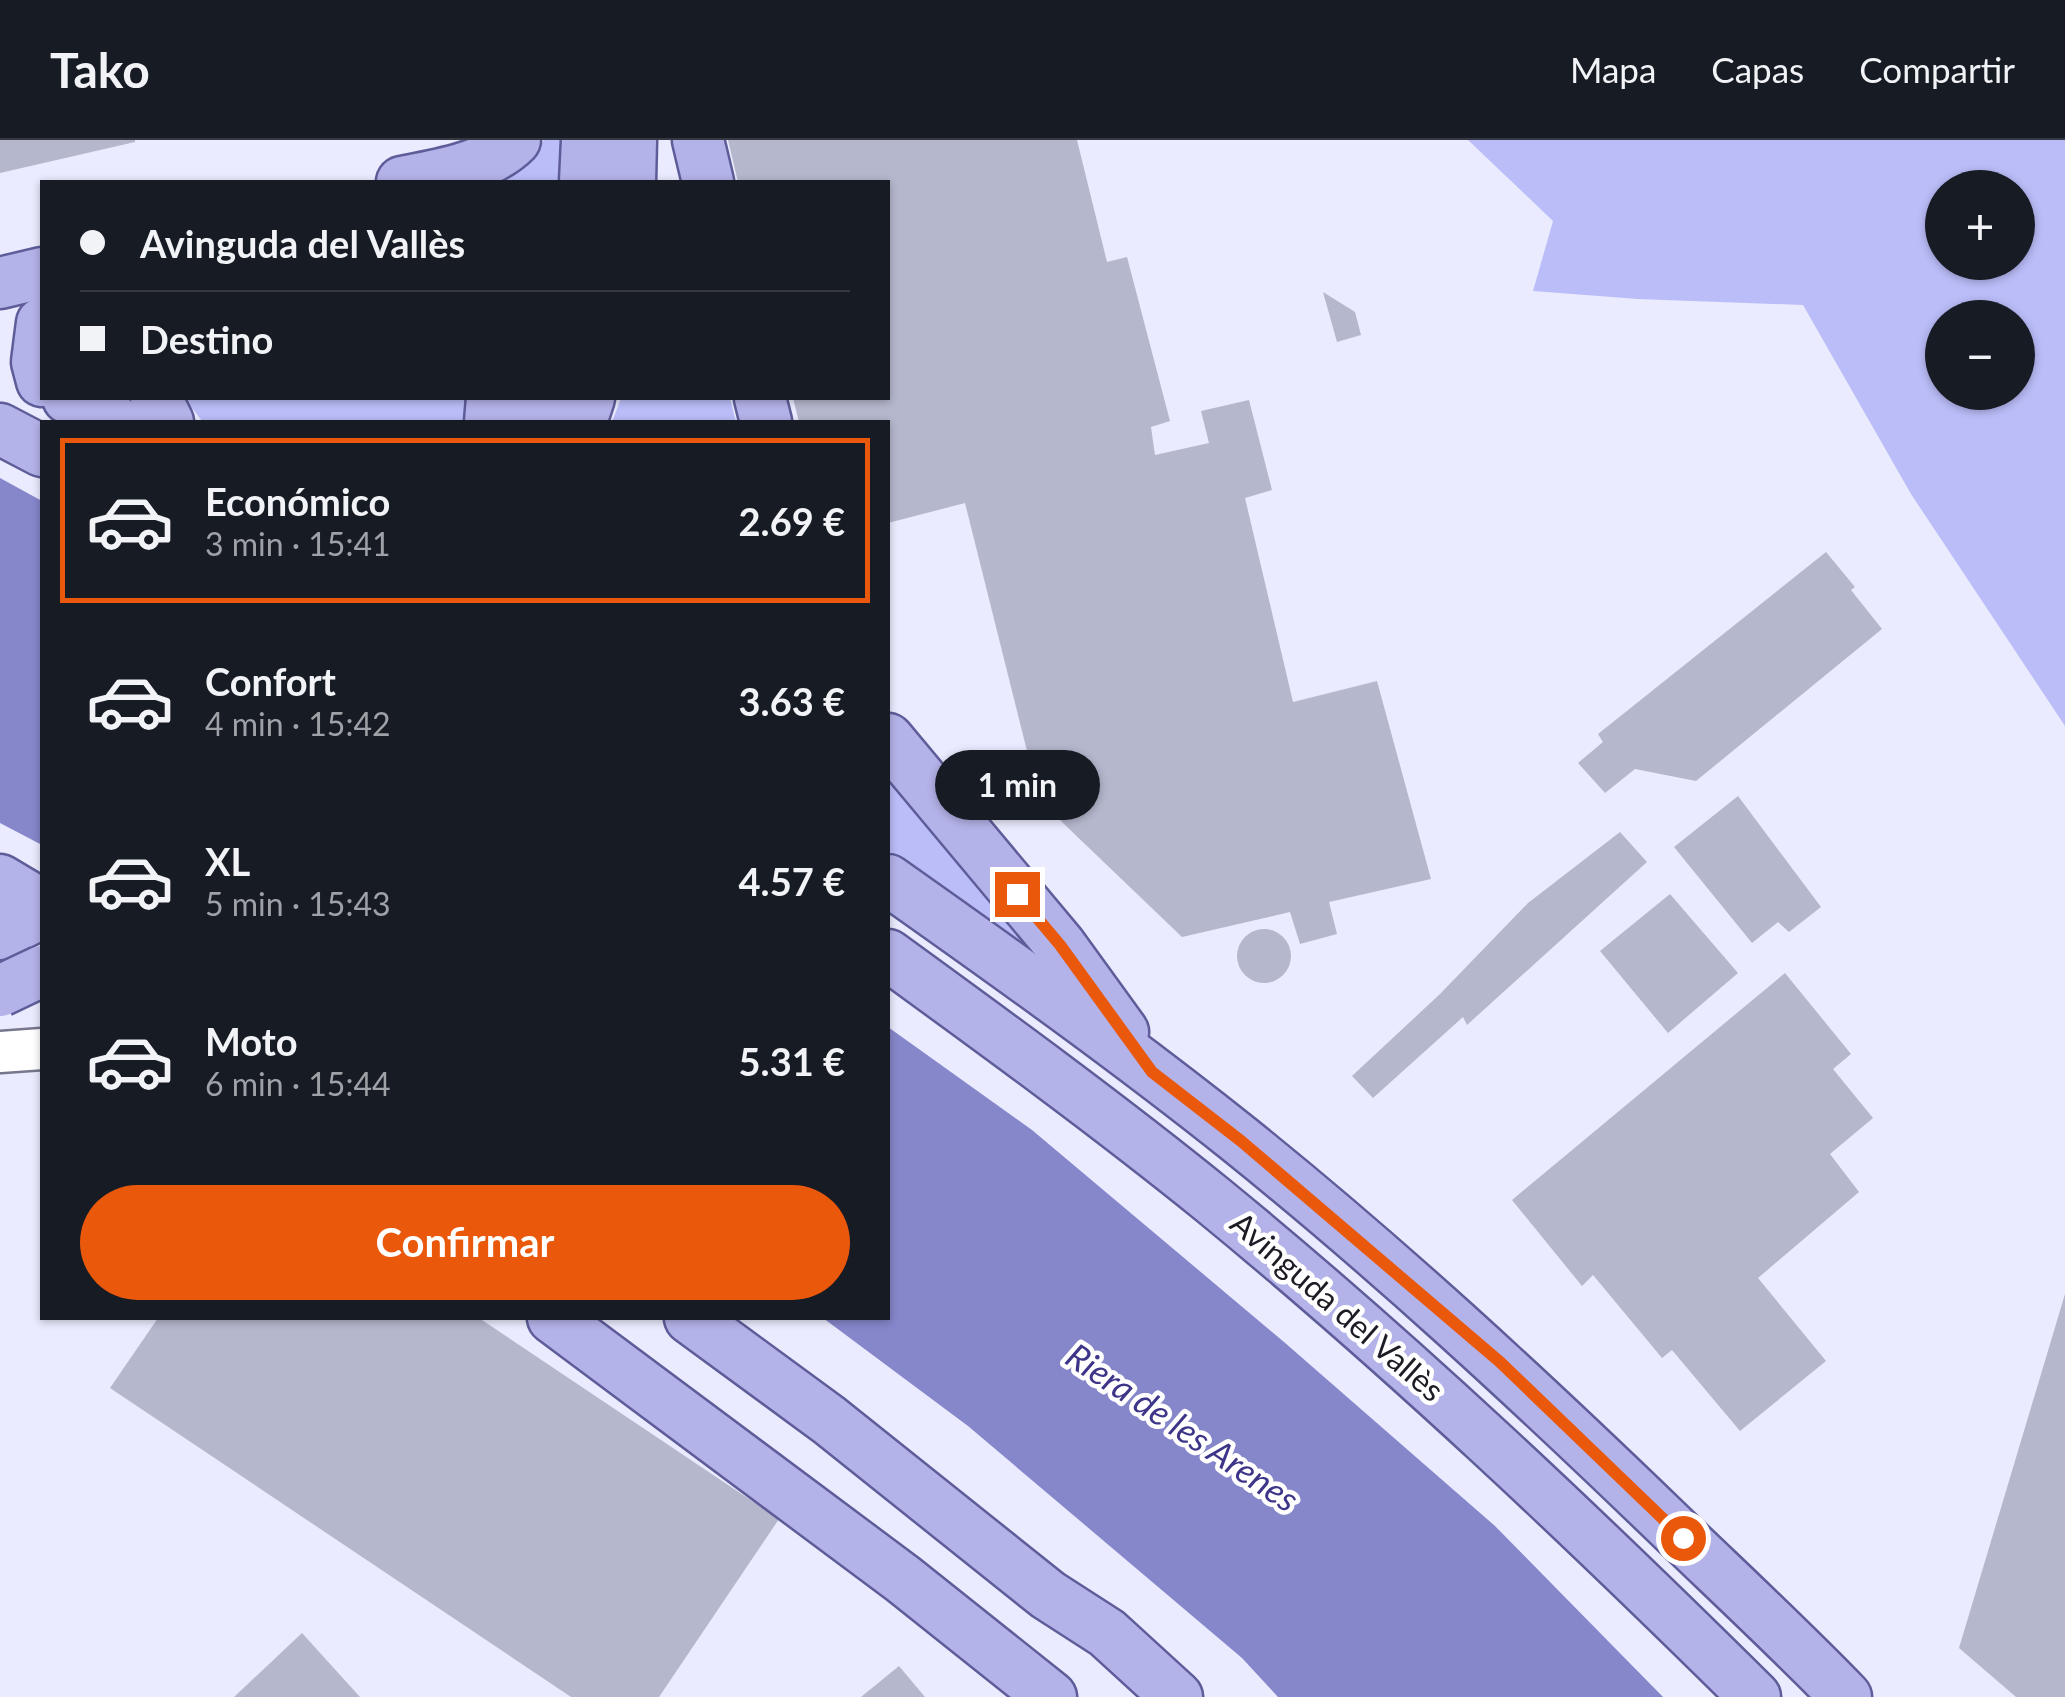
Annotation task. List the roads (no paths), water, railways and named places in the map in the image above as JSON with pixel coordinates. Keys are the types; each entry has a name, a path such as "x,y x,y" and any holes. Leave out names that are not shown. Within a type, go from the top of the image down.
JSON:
{"main road":[{"path":"411,180 492,157 515,140"},
{"path":"585,180 587,140"},
{"path":"630,180 631,140"},
{"path":"698,140 708,180"},
{"path":"0,283 40,273"},
{"path":"40,339 40,375"},
{"path":"0,364 40,382"},
{"path":"0,400 40,398"},
{"path":"72,400 114,420"},
{"path":"502,411 536,400"},
{"path":"0,430 40,450"},
{"path":"890,741 1060,945 1152,1072"},
{"path":"0,880 40,904"},
{"name":"Avinguda del Vallès","path":"890,881 1003,961 1241,1141 1500,1362 1846,1697"},
{"path":"0,934 40,914"},
{"name":"Avinguda del Vallès","path":"890,956 1112,1122 1308,1280 1530,1479 1755,1697"},
{"path":"0,961 40,986"},
{"path":"0,991 40,972"},
{"path":"556,1320 903,1578 1051,1697"},
{"path":"693,1320 829,1420 1048,1594 1108,1633 1176,1697"},
{"path":"1048,1594 1086,1651 1133,1697"}],"street":[{"path":"0,1052 40,1048"}],"water":[{"path":"0,478 40,500 40,844 0,823"},
{"name":"Riera de les Arenes","path":"890,1028 1032,1130 1284,1342 1495,1526 1663,1697 1278,1697 1242,1658 968,1426 826,1320 890,1320"}]}
